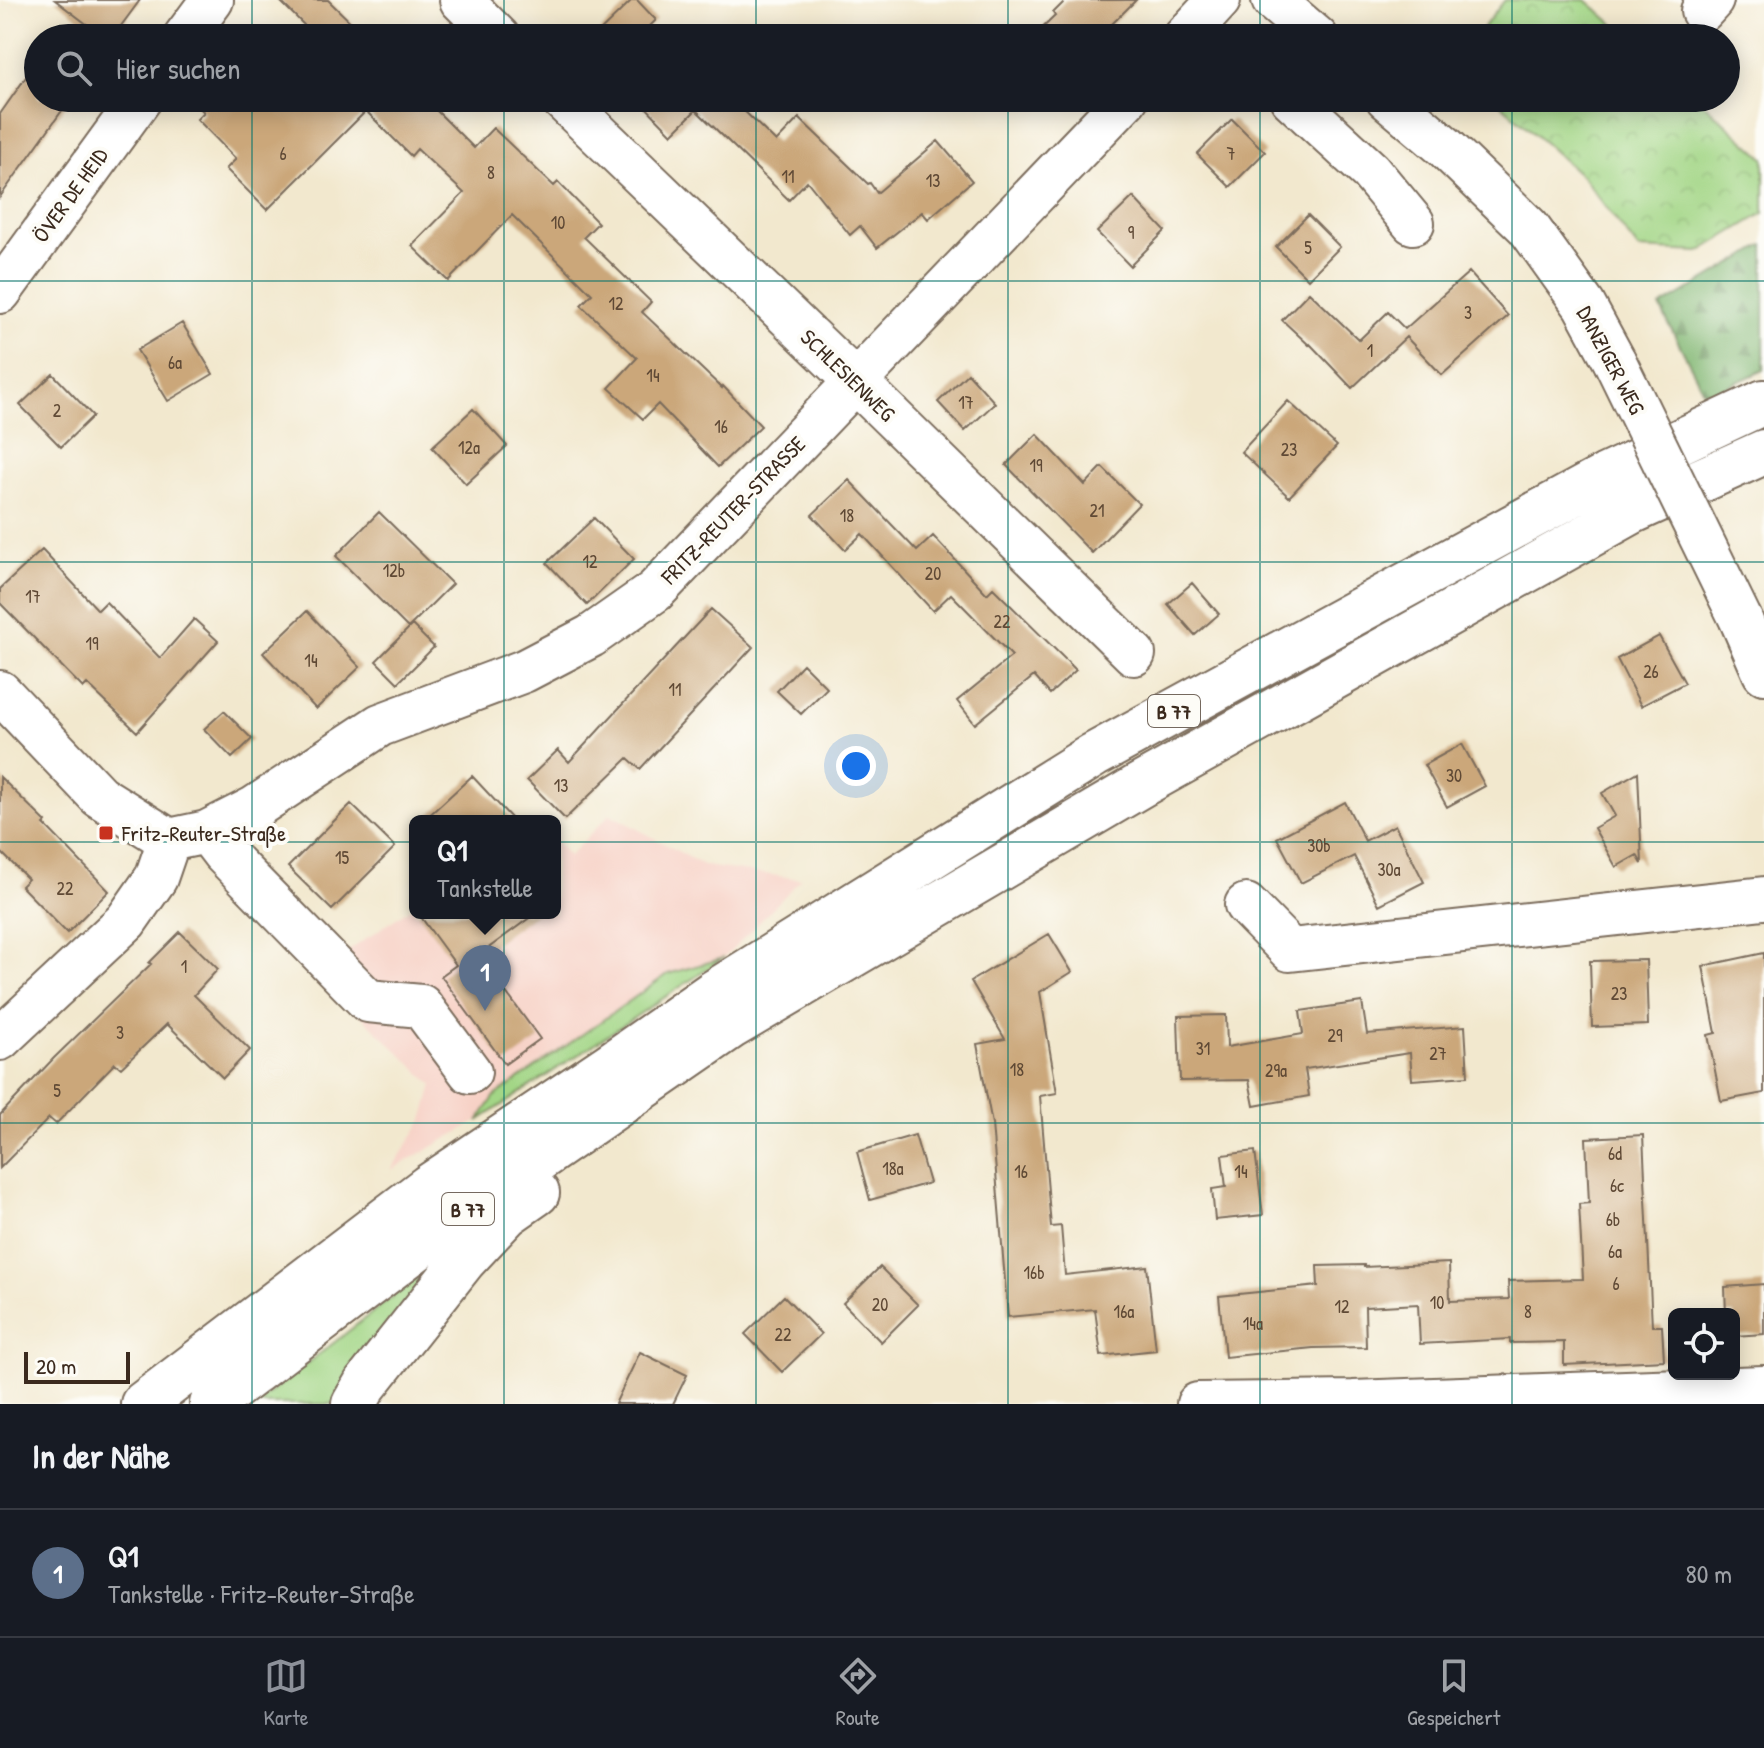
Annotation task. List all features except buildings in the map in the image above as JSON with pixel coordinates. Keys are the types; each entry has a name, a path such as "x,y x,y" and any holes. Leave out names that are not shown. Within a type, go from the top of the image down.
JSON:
{"highway":[{"name":"B 77","path":"143,1404 428,1187 713,993 1094,755 1606,476 1764,402"},
{"name":"B 77","path":"212,1404 487,1195 732,1026 1141,785 1633,511 1764,452"},
{"path":"354,1404 365,1385 463,1261 507,1214 661,1104 732,1026"}],"street":[{"path":"194,24 212,0"},
{"path":"461,0 485,24"},
{"path":"1273,0 1301,24"},
{"name":"ÖVER DE HEID","path":"0,292 131,112"},
{"name":"SCHLESIENWEG","path":"576,112 1134,654"},
{"name":"FRITZ-REUTER-STRASSE","path":"188,836 254,808 380,725 524,671 591,636 655,591 1114,112"},
{"path":"1306,112 1370,171 1413,223"},
{"name":"DANZIGER WEG","path":"1404,112 1445,147 1528,227 1584,305 1615,362 1764,673"},
{"path":"0,692 99,796 223,853 368,1001 421,1006 470,1072"},
{"path":"0,1039 126,921 188,836"},
{"path":"1246,905 1290,950 1764,898"},
{"path":"1198,1404 1353,1402 1764,1387"}],"shaded area":[{"path":"610,814 705,866 801,879 724,958 668,974 495,1096 478,1121 391,1170 423,1120 433,1085 317,973 409,909 409,919 561,919 561,847 569,856"}],"green space":[{"path":"1505,0 1586,0 1613,24 1486,24"},
{"path":"1510,112 1713,112 1764,158 1764,213 1699,252 1638,249 1583,177"},
{"path":"1764,245 1764,370 1706,396 1660,307"},
{"path":"724,958 478,1121 495,1096 668,974"},
{"path":"453,1249 337,1404 256,1404"}],"place":[{"name":"Fritz-Reuter-Straße","path":"106,833"},
{"name":"Q1","path":"485,1011"}]}
